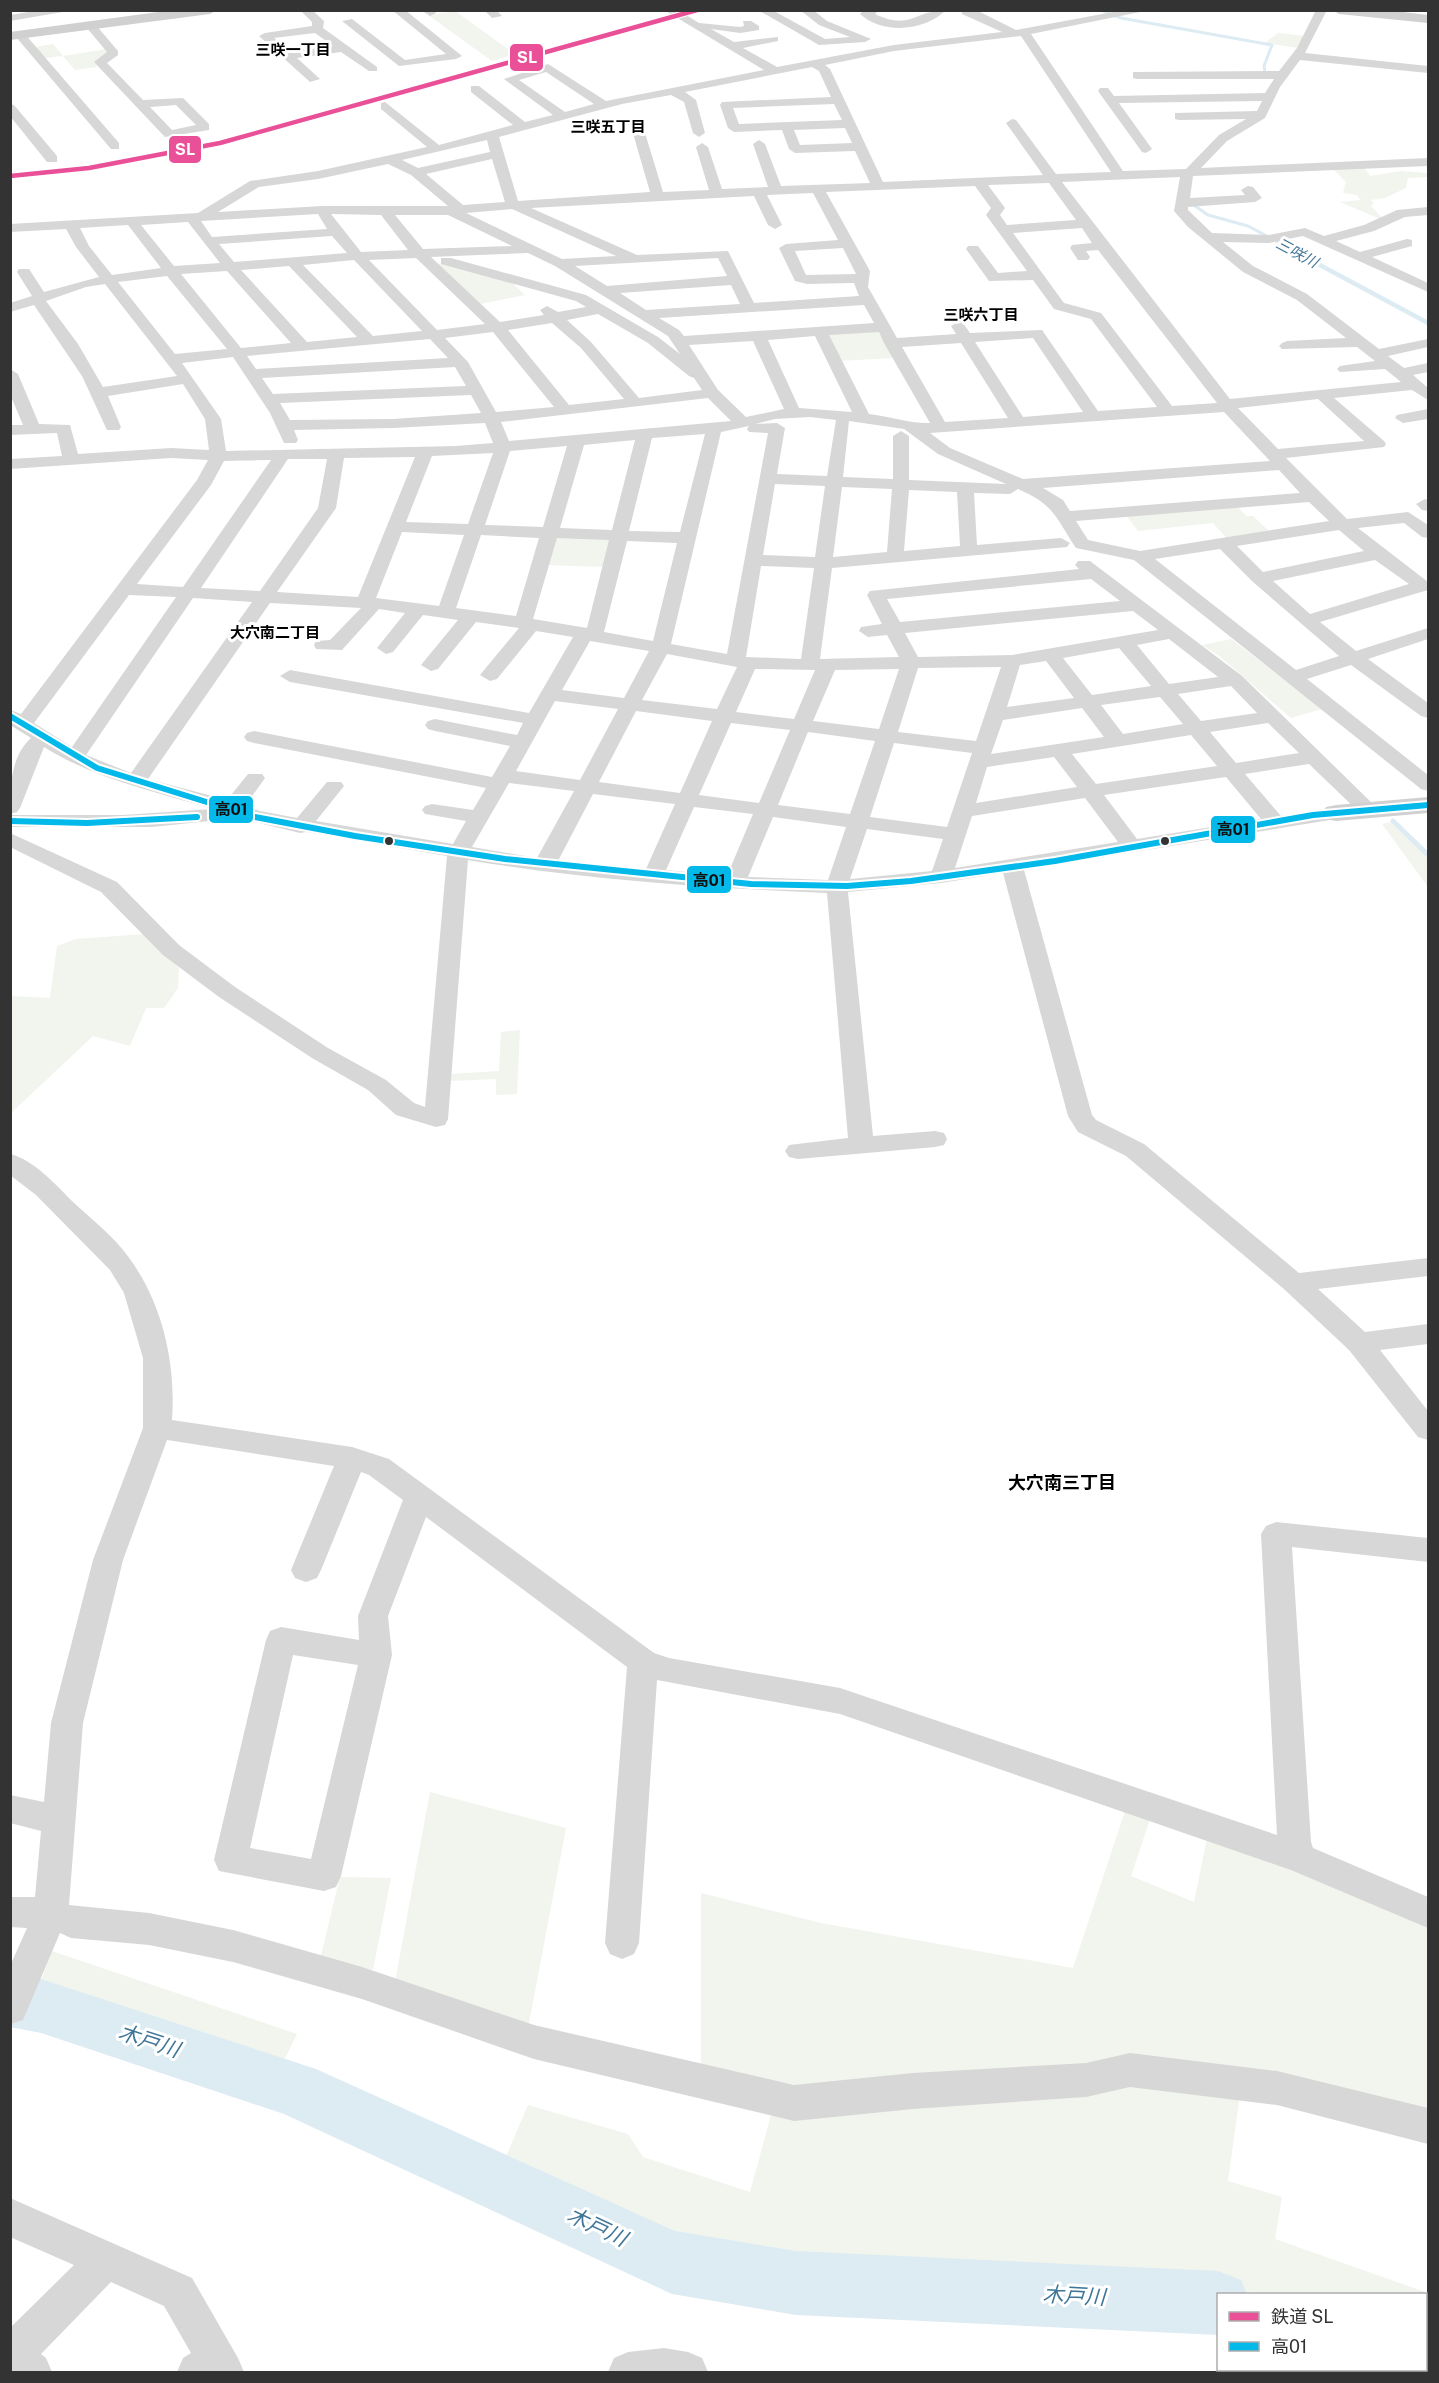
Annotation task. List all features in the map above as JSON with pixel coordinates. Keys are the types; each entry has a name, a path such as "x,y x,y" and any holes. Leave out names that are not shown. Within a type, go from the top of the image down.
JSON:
{"street":[{"path":"10,18 69,10"},
{"path":"88,10 114,53 100,62 169,135 205,127 179,101 140,104"},
{"path":"305,10 403,64 456,56 396,13"},
{"path":"669,10 773,70"},
{"path":"763,10 824,43 835,44 865,39 823,23 807,11"},
{"path":"874,10 866,14 906,26 924,23 940,10"},
{"path":"972,10 966,12 1020,34 1119,175"},
{"path":"1071,10 1095,20"},
{"path":"196,218 255,184 323,184 389,159 492,136 605,106 816,62 940,43 1020,34 1145,10"},
{"path":"1323,10 1312,43 1298,56 1274,87 1261,115 1223,138 1187,175 1181,211 1193,225 1248,269 1302,297 1428,395"},
{"path":"1339,10 1411,14 1428,19"},
{"path":"15,36 202,11"},
{"path":"694,24 728,15"},
{"path":"1026,16 1054,28"},
{"path":"314,79 265,36 369,18"},
{"path":"694,24 740,30 755,28 747,23"},
{"path":"267,28 328,24"},
{"path":"328,24 342,48 373,69"},
{"path":"958,28 975,39"},
{"path":"928,34 940,43"},
{"path":"15,36 115,146"},
{"path":"730,46 774,39"},
{"path":"835,44 856,55"},
{"path":"288,56 342,48"},
{"path":"803,52 824,69 858,147 878,186"},
{"path":"1298,56 1428,69"},
{"path":"564,117 510,79 548,68 605,106"},
{"path":"1151,75 1146,69 1163,68"},
{"path":"1406,83 1413,68"},
{"path":"1137,75 1284,75"},
{"path":"475,89 524,128"},
{"path":"675,92 690,100 699,133"},
{"path":"1146,149 1107,96 1160,99 1219,96 1271,97"},
{"path":"837,100 726,105 734,128 848,124"},
{"path":"385,106 437,149"},
{"path":"10,108 52,159"},
{"path":"1179,116 1261,115"},
{"path":"636,123 657,197"},
{"path":"1012,123 1102,246 1228,406 1277,460 1341,523 1378,554 1423,586 1308,620"},
{"path":"787,126 795,149 858,147"},
{"path":"492,136 512,204"},
{"path":"702,147 717,193"},
{"path":"756,147 776,191"},
{"path":"416,172 498,154"},
{"path":"389,159 416,172 454,210 560,263 675,333 707,386"},
{"path":"10,228 329,210 386,213 717,193 1428,162"},
{"path":"978,182 998,208 993,215 1059,306 1096,316 1168,411"},
{"path":"323,184 336,232 460,362 492,419 503,447 472,530 446,612"},
{"path":"817,189 863,271 861,287 940,427"},
{"path":"1182,203 1255,198 1248,190"},
{"path":"759,192 775,225"},
{"path":"75,757 289,455 286,425 271,399 252,374 239,351 170,271 137,221 140,204"},
{"path":"512,204 635,259"},
{"path":"1324,240 1369,228 1402,213 1428,211"},
{"path":"386,213 402,236 497,327 534,367 565,411"},
{"path":"196,218 208,242 303,347"},
{"path":"1003,229 1086,224"},
{"path":"70,225 83,247 188,379 213,419 218,456 205,481 124,589 17,720 42,738 99,768 237,809 255,817 458,854 544,866 653,876 735,883 837,887 941,877 1132,848 1274,821 1367,809 1428,805"},
{"path":"208,242 336,232"},
{"path":"1210,237 1269,239 1305,232 1428,288"},
{"path":"847,243 786,248 800,278 807,280 862,278"},
{"path":"1341,268 1407,243"},
{"path":"1083,257 1077,248 1102,246"},
{"path":"10,308 108,278 229,265 357,256 530,249"},
{"path":"973,249 994,278 1036,275"},
{"path":"560,263 723,254 749,308"},
{"path":"423,255 581,298 658,345 707,386 749,426"},
{"path":"292,261 369,341"},
{"path":"24,272 38,298 70,342 101,392 113,427"},
{"path":"511,278 586,345 636,403"},
{"path":"607,290 735,280"},
{"path":"645,314 869,300"},
{"path":"172,359 239,351 434,335 557,318 600,309"},
{"path":"658,345 758,335 883,327"},
{"path":"820,332 862,416"},
{"path":"892,343 962,332 1037,333 1093,416"},
{"path":"962,332 1018,421"},
{"path":"758,335 793,412"},
{"path":"1287,346 1361,342"},
{"path":"1377,354 1428,344"},
{"path":"252,374 460,362"},
{"path":"1345,369 1390,364"},
{"path":"914,429 1168,411 1322,395 1409,379 1428,367"},
{"path":"10,374 33,429"},
{"path":"101,392 188,379"},
{"path":"286,425 345,426 492,419 636,403 707,386"},
{"path":"271,399 477,390"},
{"path":"768,479 965,488 1017,487 1277,460 1378,444 1322,395"},
{"path":"749,426 768,416 793,412 862,416 898,422 914,429 944,451 1057,504 1082,544 1140,556 1226,545 1341,523 1408,517 1428,533"},
{"path":"1403,418 1428,414"},
{"path":"735,883 801,726 819,665 824,563 842,423"},
{"path":"10,464 171,453 218,456 425,453 714,428 749,426 777,428 754,560 742,661 724,716 653,876"},
{"path":"10,430 64,428 72,460"},
{"path":"544,866 661,647 714,428"},
{"path":"10,839 109,887 171,950 218,986 320,1053 377,1085 405,1109 436,1119 458,854 589,634 621,535 645,433"},
{"path":"895,558 901,485 901,436 947,463 1017,487 1037,504 1072,559 1097,573 1235,680 1367,809"},
{"path":"490,675 527,624 577,440"},
{"path":"323,645 335,646 351,632 370,602 425,453"},
{"path":"137,780 266,599 327,508 336,454"},
{"path":"965,488 969,550"},
{"path":"1066,517 1313,497"},
{"path":"397,527 689,538"},
{"path":"754,560 824,563 1061,543"},
{"path":"1226,545 1259,578 1308,620 1428,712"},
{"path":"1259,578 1378,554"},
{"path":"1140,556 1428,785"},
{"path":"861,1145 837,887 911,662 876,595 1097,573"},
{"path":"1015,581 1035,614"},
{"path":"124,589 266,599 370,602 527,624 742,661 819,665 1012,661 1052,656 1172,633"},
{"path":"868,631 1137,605"},
{"path":"386,648 419,608"},
{"path":"431,665 471,616"},
{"path":"1292,678 1355,657 1424,640"},
{"path":"1125,643 1274,821"},
{"path":"1052,656 1118,741"},
{"path":"941,877 953,834 982,755 1012,661"},
{"path":"290,676 537,720"},
{"path":"995,715 1235,680"},
{"path":"551,695 888,735 982,755 1059,750 1274,716"},
{"path":"435,725 523,742"},
{"path":"254,737 501,780 586,786 953,834"},
{"path":"10,808 33,747 42,738"},
{"path":"1059,750 1132,848"},
{"path":"962,811 1315,757"},
{"path":"10,821 87,823 208,817 237,809 255,778"},
{"path":"300,826 334,786"},
{"path":"432,810 478,817"},
{"path":"1012,866 1080,1116 1087,1126 1135,1150 1294,1283 1359,1343 1428,1430"},
{"path":"798,1151 935,1139"},
{"path":"10,1162 45,1189 120,1264 137,1293 157,1358 159,1404 157,1428 108,1560 67,1723 51,1913 16,1996"},
{"path":"1294,1283 1428,1267"},
{"path":"1359,1343 1428,1334"},
{"path":"157,1428 352,1458 379,1467 643,1662 668,1671 840,1701 1300,1858 1428,1913"},
{"path":"306,1570 352,1458"},
{"path":"376,1656 281,1640 231,1860 324,1876 376,1656 373,1616 419,1497"},
{"path":"1300,1858 1294,1842 1276,1534 1428,1550"},
{"path":"622,1943 643,1662"},
{"path":"10,1809 58,1820"},
{"path":"10,1912 51,1913 71,1922 149,1929 233,1946 362,1983 534,2042 611,2062 794,2103 913,2091 1086,2079 1130,2070 1277,2088 1428,2126"},
{"path":"10,2217 178,2292 207,2372"},
{"path":"18,2360 106,2260"},
{"path":"628,2373 664,2368 688,2373"}],"shaded area":[{"path":"455,11 515,54 492,61 428,15"},
{"path":"1278,33 1305,36 1298,48 1265,43"},
{"path":"53,44 63,56 45,58 35,47"},
{"path":"107,49 110,52 95,63 97,67 75,70 63,56"},
{"path":"1363,166 1370,176 1401,171 1428,173 1428,177 1408,178 1406,188 1385,198 1371,200 1374,203 1371,206 1383,219 1380,219 1340,202 1361,200 1357,195 1343,193 1346,182 1331,167"},
{"path":"443,263 509,280 525,295 480,304 436,265"},
{"path":"878,331 893,358 839,361 825,334"},
{"path":"1237,506 1246,516 1253,516 1271,533 1229,541 1213,523 1138,531 1125,514"},
{"path":"554,537 613,539 605,567 545,565"},
{"path":"1231,639 1322,709 1291,718 1218,655 1202,645"},
{"path":"1390,822 1428,858 1428,887 1382,824"},
{"path":"145,934 179,968 178,988 164,1008 146,1008 130,1046 93,1036 11,1113 11,996 50,998 57,946 76,939"},
{"path":"520,1030 517,1094 496,1095 496,1079 450,1081 450,1074 499,1071 501,1032"},
{"path":"430,1792 566,1828 528,2028 394,1987"},
{"path":"1127,1805 1152,1813 1131,1876 1194,1902 1208,1833 1314,1873 1428,1923 1428,2116 1278,2079 801,2086 701,2069 701,1893 821,1923 1073,1968"},
{"path":"340,1877 391,1878 373,1970 320,1959"},
{"path":"52,1951 297,2034 277,2075 37,1991"},
{"path":"1133,2078 1240,2094 1228,2181 1282,2197 1275,2239 1428,2293 1428,2341 1427,2293 1256,2293 1053,2276 824,2264 672,2240 505,2159 528,2105 628,2134 643,2157 750,2192 771,2115"}],"waterway":[{"name":"三咲川","path":"1101,10 1121,18 1272,45 1264,66 1265,73"},
{"name":"三咲川","path":"1188,201 1208,215 1248,226 1321,265"},
{"name":"三咲川","path":"1318,264 1428,323"},
{"path":"1393,821 1428,855"},
{"name":"木戸川","path":"10,2000 41,2006 295,2089 672,2262 796,2283 1217,2303"}],"rail line":[{"name":"SL","path":"10,176 89,168 220,143 697,10"}],"transit line":[{"name":"高01","path":"10,716 97,768 255,817 355,836 505,859 751,884 847,886 911,881 1055,861 1313,815 1371,808 1428,805"},
{"name":"高01","path":"10,821 87,823 197,817"}],"district":[{"name":"三咲一丁目","path":"293,50"},
{"name":"三咲五丁目","path":"608,127"},
{"name":"三咲六丁目","path":"981,315"},
{"name":"大穴南二丁目","path":"275,633"},
{"name":"大穴南三丁目","path":"1062,1483"}]}
